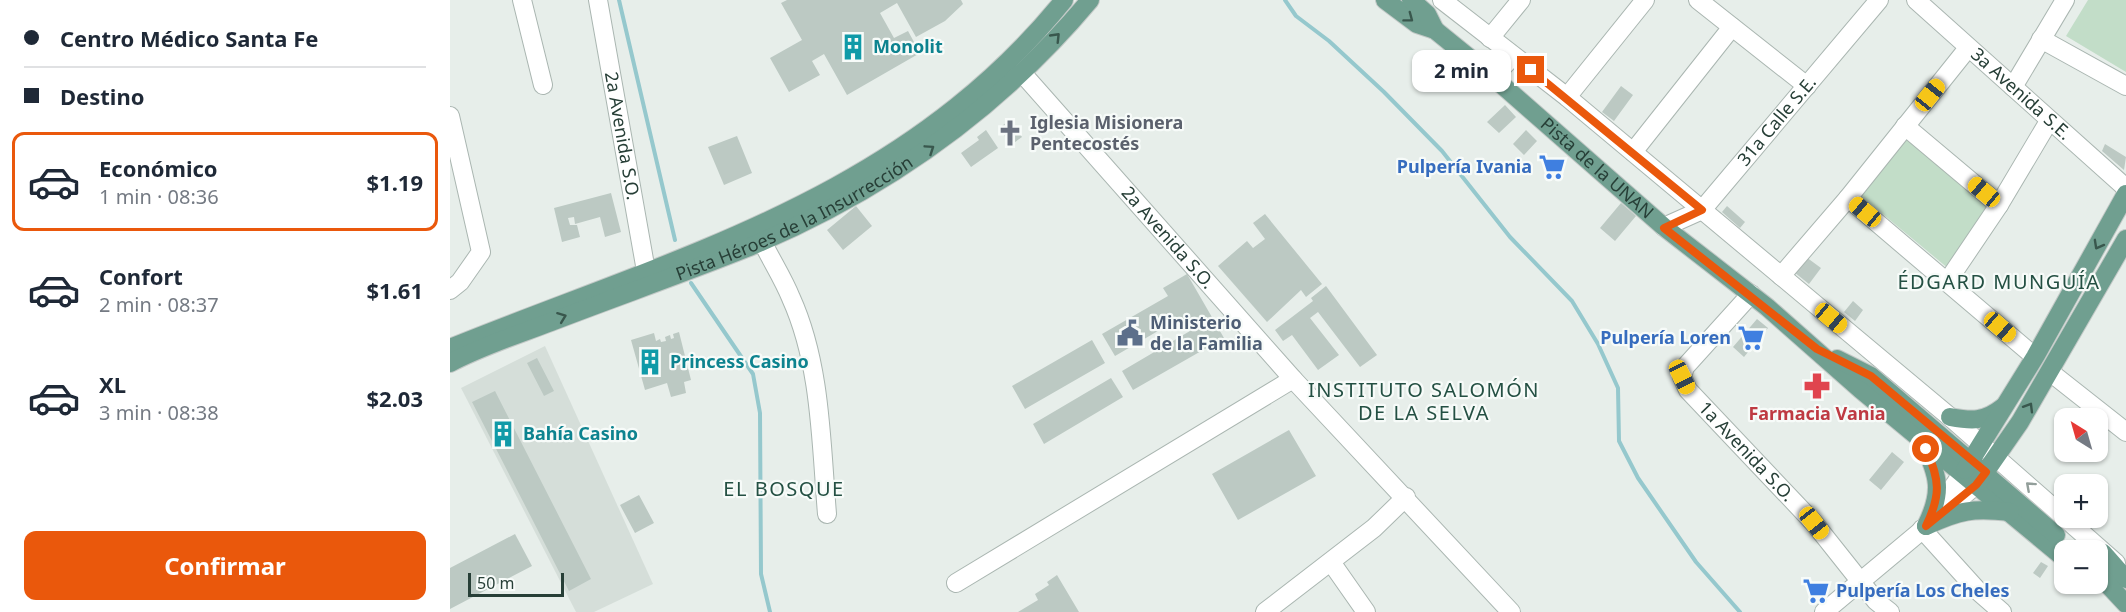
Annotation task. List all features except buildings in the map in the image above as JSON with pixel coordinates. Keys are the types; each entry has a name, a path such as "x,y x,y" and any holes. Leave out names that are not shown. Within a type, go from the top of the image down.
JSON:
{"main road":[{"name":"Pista Héroes de la Insurrección","path":"450,348 792,212 891,156 960,105 1009,61 1064,0"},
{"name":"Pista Héroes de la Insurrección","path":"450,363 507,338 762,241 845,200 911,162 964,123 1022,73 1090,0"},
{"name":"Pista de la UNAN","path":"1385,0 1417,24 1435,30 1493,77 1664,228 1751,294 1817,349 1860,389 2060,540"},
{"name":"Pista de la UNAN","path":"1411,0 1427,14 1435,30"},
{"path":"1989,450 2009,402 2126,194"},
{"path":"1974,473 1989,450 2050,372 2126,239"},
{"name":"Pista de la UNAN","path":"1817,349 1871,376 1974,473 2011,512 2054,549"},
{"path":"1950,417 1977,421 1991,417 2009,402"},
{"path":"1920,436 1932,463 1939,489 1935,508 1924,528"},
{"path":"1924,528 1957,512 1983,509 2011,512"},
{"path":"2108,559 2126,579"},
{"path":"2108,585 2126,604"},
{"path":"2107,594 2126,609"}],"street":[{"path":"522,0 543,86"},
{"name":"2a Avenida S.O.","path":"598,0 646,271"},
{"path":"1443,0 1567,96 1950,417 2054,508"},
{"path":"1490,38 1521,0"},
{"path":"1567,96 1645,0"},
{"path":"1698,0 1807,86"},
{"name":"31a Calle S.E.","path":"1664,228 1702,210 1879,0"},
{"name":"3a Avenida S.E.","path":"1916,0 2126,189"},
{"path":"2013,87 2065,0"},
{"path":"1633,152 1732,27"},
{"path":"2041,39 2126,86"},
{"path":"1781,276 1848,198 1968,48"},
{"path":"1493,77 1514,56"},
{"name":"2a Avenida S.O.","path":"1022,73 1293,379 1406,497 1511,612"},
{"path":"450,116 480,252 460,282 450,290"},
{"path":"1947,282 2000,205 2049,121"},
{"path":"1905,126 2000,205"},
{"path":"1848,198 2035,357"},
{"path":"762,241 792,299 810,358 819,407 826,514"},
{"name":"1a Avenida S.O.","path":"1751,294 1685,367 1682,377 1688,390 1814,523 1859,581"},
{"path":"2050,372 2126,432"},
{"path":"956,583 1293,379"},
{"path":"1825,612 1924,528 1974,473"},
{"path":"1265,612 1374,528 1406,497"},
{"path":"1924,528 1979,592 2002,612"},
{"path":"2076,528 2089,540"},
{"path":"2108,557 2126,572"},
{"path":"1330,562 1366,612"},
{"path":"1859,581 1876,602 1890,612"}],"shaded area":[{"path":"545,346 653,584 594,612 576,612 461,388"}],"green space":[{"path":"2088,0 2126,0 2126,72 2066,36"},
{"path":"1908,137 1990,205 1949,269 1861,196"}],"waterway":[{"path":"619,0 675,240"},
{"path":"1285,0 1296,16 1329,41 1384,92 1442,151 1510,237 1572,301 1598,344 1618,388 1619,441 1638,478 1696,562 1740,612"},
{"path":"691,283 753,374 760,413 761,574 770,612"}],"place":[{"name":"Monolit","path":"853,47"},
{"name":"Iglesia Misionera Pentecostés","path":"1010,133"},
{"name":"Pulpería Ivania","path":"1552,167"},
{"name":"Ministerio de la Familia","path":"1130,333"},
{"name":"Pulpería Loren","path":"1751,338"},
{"name":"Princess Casino","path":"650,362"},
{"name":"Farmacia Vania","path":"1817,386"},
{"name":"Bahía Casino","path":"503,434"},
{"name":"Pulpería Los Cheles","path":"1816,591"}],"district":[{"name":"ÉDGARD MUNGUÍA","path":"1999,282"},
{"name":"INSTITUTO SALOMÓN DE LA SELVA","path":"1424,402"},
{"name":"EL BOSQUE","path":"784,489"}],"route":[{"path":"1531,70 1567,96 1702,210 1664,228 1751,294 1817,349 1871,376 1986,472 1976,485 1926,526 1935,508 1939,489 1926,449"}]}
